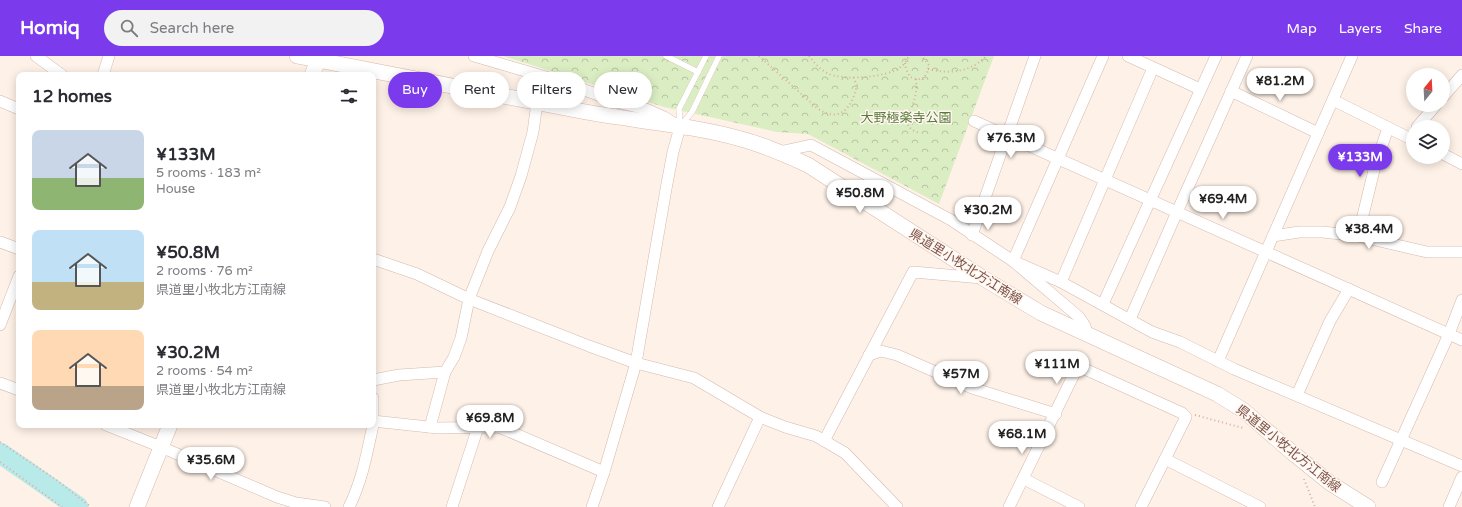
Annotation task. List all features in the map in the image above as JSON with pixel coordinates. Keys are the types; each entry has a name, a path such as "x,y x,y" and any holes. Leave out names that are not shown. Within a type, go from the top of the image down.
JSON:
{"main road":[{"name":"県道里小牧北方江南線","path":"297,56 319,58 517,99"},
{"path":"313,72 319,58"},
{"name":"県道里小牧北方江南線","path":"565,108 680,127 740,139 779,152 808,165 846,188 983,278 1041,313 1217,394 1237,406 1330,483 1368,507"},
{"path":"137,507 169,428"}],"street":[{"path":"36,56 58,72"},
{"path":"104,72 110,56"},
{"path":"474,56 563,82 620,103 646,109 664,117 680,127 673,152 666,189 636,363 593,507"},
{"path":"972,235 1035,56"},
{"path":"1013,261 1104,56"},
{"path":"1128,56 1200,89"},
{"path":"1103,304 1216,56"},
{"path":"1130,319 1247,56"},
{"path":"1218,361 1352,56"},
{"path":"1061,282 1153,68"},
{"path":"1450,89 1462,75"},
{"path":"1231,91 1318,133"},
{"path":"1333,100 1388,128 1406,134"},
{"path":"0,101 16,108"},
{"path":"430,427 445,372 454,357 461,338 468,299 488,251 510,206 521,176 533,132 536,108"},
{"path":"1423,120 1430,112"},
{"path":"974,121 1462,340"},
{"path":"1358,236 1375,166 1388,128"},
{"path":"779,152 811,145 951,220 1013,261 1079,317 1085,326 1087,335"},
{"path":"1450,158 1462,164"},
{"path":"1273,236 1299,232 1323,232 1358,236 1427,252 1462,252"},
{"path":"0,242 16,248"},
{"path":"376,260 417,274 468,299 636,363 694,378 760,417 785,427 816,436 845,453 897,507"},
{"path":"1013,261 1061,282 1152,332 1180,342 1218,361 1462,466"},
{"path":"824,440 913,272 983,278"},
{"path":"0,325 16,284"},
{"path":"1298,396 1330,321 1349,289"},
{"path":"1382,482 1449,334 1462,300"},
{"path":"869,355 881,351 898,355 972,388 1056,414"},
{"path":"1010,507 1078,366 1182,413 1186,417 1141,507"},
{"path":"376,379 399,375 445,372"},
{"path":"0,383 16,389"},
{"path":"718,507 760,417"},
{"path":"376,423 430,427 500,427 604,472"},
{"path":"452,507 478,427"},
{"path":"114,428 277,497 296,503 325,507"},
{"path":"349,507 365,462 372,428"},
{"path":"1165,459 1260,507"},
{"path":"1449,507 1462,477"},
{"path":"1024,479 1079,507"}],"lane":[{"path":"666,56 698,72"},
{"path":"680,127 679,109 706,56"},
{"path":"680,127 692,112 719,56"}],"path":[{"path":"759,56 825,114 834,115 843,112 848,108 856,92 857,85 852,77"},
{"path":"809,56 817,66 827,73 845,78 889,73 902,67 908,56"},
{"path":"905,62 906,69 910,77 916,79 922,78 927,73 929,65 921,56"},
{"path":"928,69 938,71 965,71 979,63 986,56"},
{"path":"916,79 917,89 915,100 910,108 906,123 912,130 919,133"},
{"path":"1186,417 1197,415 1246,429"},
{"path":"0,442 55,479 91,507"},
{"path":"0,462 62,507"}],"green space":[{"name":"大野極楽寺公園","path":"503,56 994,56 939,204 808,134 777,132 652,103 652,72 594,72 594,85 586,82 586,72 554,72"}],"waterway":[{"path":"0,453 78,507"}]}
